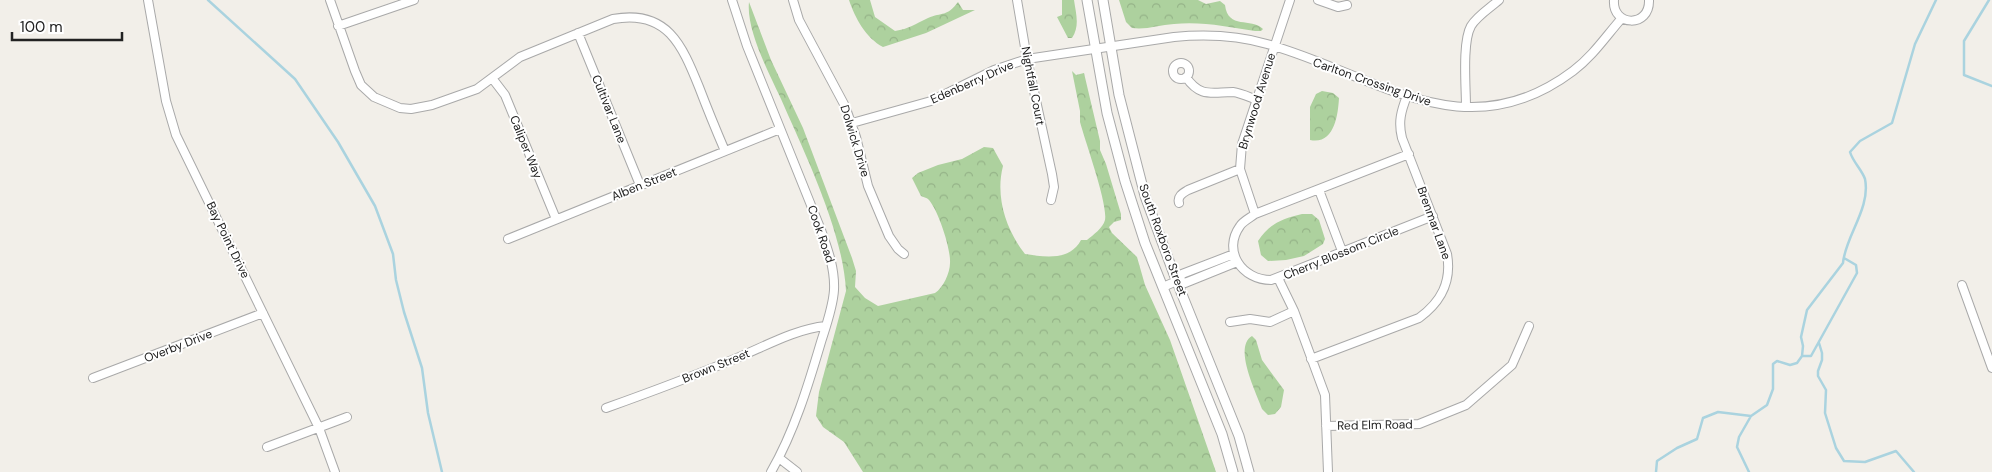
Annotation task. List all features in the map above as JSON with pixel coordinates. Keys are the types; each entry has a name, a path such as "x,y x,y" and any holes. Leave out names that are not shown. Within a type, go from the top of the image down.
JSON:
{"street":[{"name":"Bay Point Drive","path":"148,0 170,120 319,428 335,472"},
{"path":"330,0 361,85 374,97 389,105 411,109 432,105 477,89 520,57 578,33 614,19 625,17 645,18 664,28 673,36 685,53 725,151"},
{"path":"338,26 414,0"},
{"name":"Cook Road","path":"732,0 747,46 822,230 833,266 834,291 826,326 811,374 779,458 771,472"},
{"name":"Dolwick Drive","path":"793,0 799,20 852,123 868,186 893,242 904,254"},
{"name":"Nightfall Court","path":"1017,0 1027,59 1052,174 1054,187 1052,200"},
{"name":"South Roxboro Street","path":"1087,0 1107,113 1134,212 1222,434 1233,472"},
{"name":"South Roxboro Street","path":"1103,0 1110,46 1135,162 1148,203 1239,436 1249,472"},
{"name":"Brynwood Avenue","path":"1255,214 1240,169 1242,144 1290,0"},
{"path":"1318,0 1338,7 1347,5"},
{"path":"1466,107 1466,46 1468,32 1474,22 1499,0"},
{"path":"1614,0 1615,10 1622,18 1628,20 1639,19 1647,11 1648,0"},
{"name":"Carlton Crossing Drive","path":"1095,49 1197,35 1242,38 1274,46 1407,96 1438,105 1466,107 1508,102 1542,90 1558,81 1585,61 1622,18"},
{"name":"Cultivar Lane","path":"578,33 640,185"},
{"name":"Edenberry Drive","path":"852,123 931,101 994,70 1027,59 1095,49"},
{"path":"1186,77 1193,86 1206,93 1240,93 1257,100"},
{"name":"Caliper Way","path":"492,78 505,95 556,220"},
{"name":"Brenmar Lane","path":"1311,360 1419,318 1435,304 1446,284 1449,262 1402,138 1399,124 1400,113 1407,96"},
{"name":"Alben Street","path":"508,239 780,129"},
{"name":"Cherry Blossom Circle","path":"1409,154 1255,214 1242,223 1236,233 1234,254 1237,262 1252,277 1265,280 1278,278 1433,216"},
{"path":"1179,203 1179,198 1188,190 1240,169"},
{"path":"1319,190 1342,251"},
{"path":"1178,281 1182,274 1234,254"},
{"path":"1163,287 1178,281 1185,283 1237,262"},
{"path":"1278,278 1294,311 1325,395 1328,472"},
{"path":"1962,285 1992,368"},
{"path":"1230,322 1250,319 1270,322 1294,311"},
{"name":"Overby Drive","path":"93,378 263,312"},
{"name":"Brown Street","path":"606,408 696,375 796,333 826,326"},
{"name":"Red Elm Road","path":"1326,426 1419,424 1438,418 1466,405 1512,366 1529,326"},
{"path":"267,448 347,417"},
{"path":"779,458 797,472"}],"green space":[{"path":"849,0 870,0 875,17 895,31 908,28 928,18 947,12 958,2 963,10 975,10 926,33 883,47 866,33 854,14"},
{"path":"1062,0 1074,0 1077,24 1072,38 1068,38 1057,17 1062,15"},
{"path":"1119,0 1198,0 1206,4 1220,1 1225,5 1227,13 1231,18 1263,29 1255,31 1194,23 1132,28 1126,22"},
{"path":"749,2 771,60 803,128 852,258 856,271 855,287 865,298 878,306 935,293 946,280 949,271 950,257 940,220 932,204 928,199 921,196 912,178 918,173 938,165 962,159 984,147 993,148 1003,166 1000,189 1004,213 1012,234 1025,254 1056,256 1064,254 1076,247 1081,240 1087,240 1100,229 1105,220 1105,212 1096,172 1080,122 1080,111 1072,71 1076,75 1084,73 1100,141 1100,150 1121,214 1121,220 1114,222 1109,227 1112,233 1137,257 1145,285 1170,340 1216,472 863,472 844,442 823,427 816,416 819,392 846,291 843,268 838,243 821,193 755,38 749,13"},
{"path":"1322,91 1333,93 1339,98 1336,121 1325,138 1310,140 1310,107 1316,94"},
{"path":"1302,214 1312,214 1319,220 1325,239 1323,244 1304,256 1268,261 1261,255 1258,241 1272,226"},
{"path":"1252,336 1256,340 1262,360 1284,390 1281,407 1275,414 1268,415 1262,409 1251,381 1245,359 1245,350 1247,342"}],"waterway":[{"path":"208,0 295,79 338,142 375,206 393,254 396,280 404,312 422,368 428,413 442,472"},
{"path":"1749,472 1737,447 1739,437 1751,416 1767,405 1773,389 1773,364 1777,361 1790,365 1797,363 1802,356 1803,346 1801,337 1807,310 1843,263 1848,243 1861,211 1866,190 1865,179 1850,152 1860,141 1892,123 1915,44 1936,0"},
{"path":"1989,0 1964,41 1964,75 1992,86"},
{"path":"1802,356 1811,356 1857,273 1856,265 1844,258"},
{"path":"1819,343 1822,360 1818,376 1826,390 1825,413 1836,448 1844,461 1865,462 1896,451 1914,472"},
{"path":"1656,472 1657,461 1677,448 1697,439 1703,418 1718,412 1751,416"}]}
